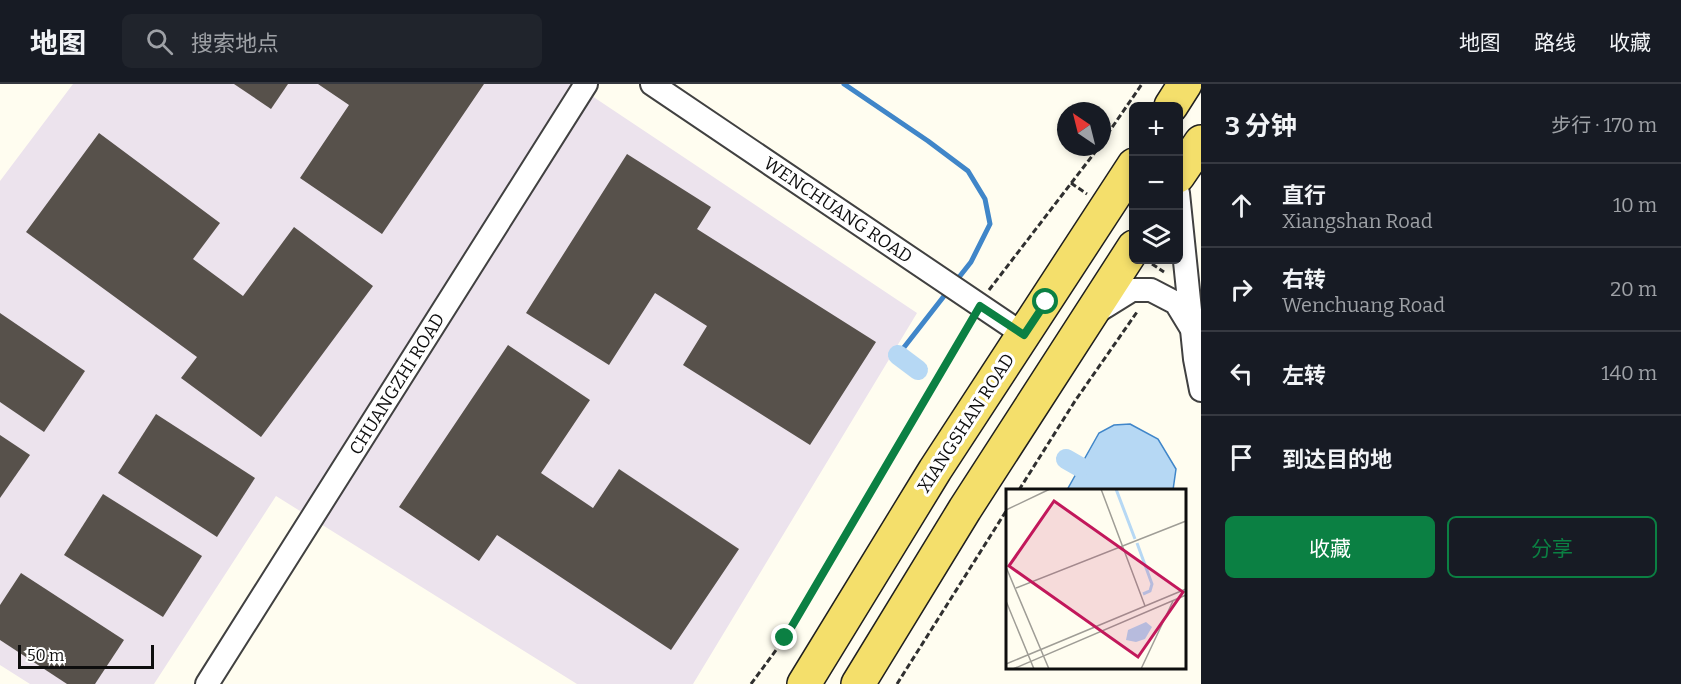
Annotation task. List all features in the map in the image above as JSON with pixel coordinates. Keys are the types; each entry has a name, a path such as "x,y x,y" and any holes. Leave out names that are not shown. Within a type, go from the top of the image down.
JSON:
{"main road":[{"path":"1174,102 1185,84"},
{"path":"1183,170 1201,142"},
{"name":"XIANGSHAN ROAD","path":"804,684 935,470 1129,173"},
{"path":"858,684 965,509 1129,255"}],"street":[{"name":"CHUANGZHI ROAD","path":"207,684 586,84"},
{"name":"WENCHUANG ROAD","path":"652,84 1024,335"},
{"path":"1181,210 1195,359 1201,390"},
{"path":"1089,316 1132,290 1152,290 1176,303 1192,330"}],"path":[{"path":"1111,129 1142,84"},
{"path":"751,684 785,638 993,284 1092,156"},
{"path":"1151,264 1164,272 1168,266"},
{"path":"1020,489 1075,401 1152,290"},
{"path":"897,684 1006,511"}],"shaded area":[{"path":"73,84 574,84 917,313 693,684 577,684 276,496 154,684 30,684 0,665 0,181"}],"water":[{"path":"1130,424 1158,439 1176,469 1173,489 1068,489 1099,433 1114,425"}],"building":[{"path":"234,84 288,84 271,109"},
{"path":"318,84 484,84 382,234 300,178 349,105"},
{"path":"99,133 220,223 193,259 243,296 294,227 373,286 261,437 181,378 197,357 26,232"},
{"path":"627,154 711,207 697,229 876,342 810,445 683,365 707,326 655,293 609,365 526,313"},
{"path":"0,313 85,371 44,432 0,402"},
{"path":"508,345 590,400 541,473 593,508 619,469 739,549 671,650 497,535 479,561 399,507"},
{"path":"156,414 255,478 217,537 118,473"},
{"path":"0,435 30,455 0,498"},
{"path":"103,494 202,556 163,617 64,555"},
{"path":"21,573 124,640 95,684 67,684 0,640 0,605"}],"waterway":[{"path":"844,84 968,171 985,199 990,224 971,262 956,281"},
{"path":"898,355 948,291"},
{"path":"898,355 918,370"},
{"path":"1066,459 1080,467"}],"route":[{"path":"785,638 980,306 1024,335 1046,302"}]}
